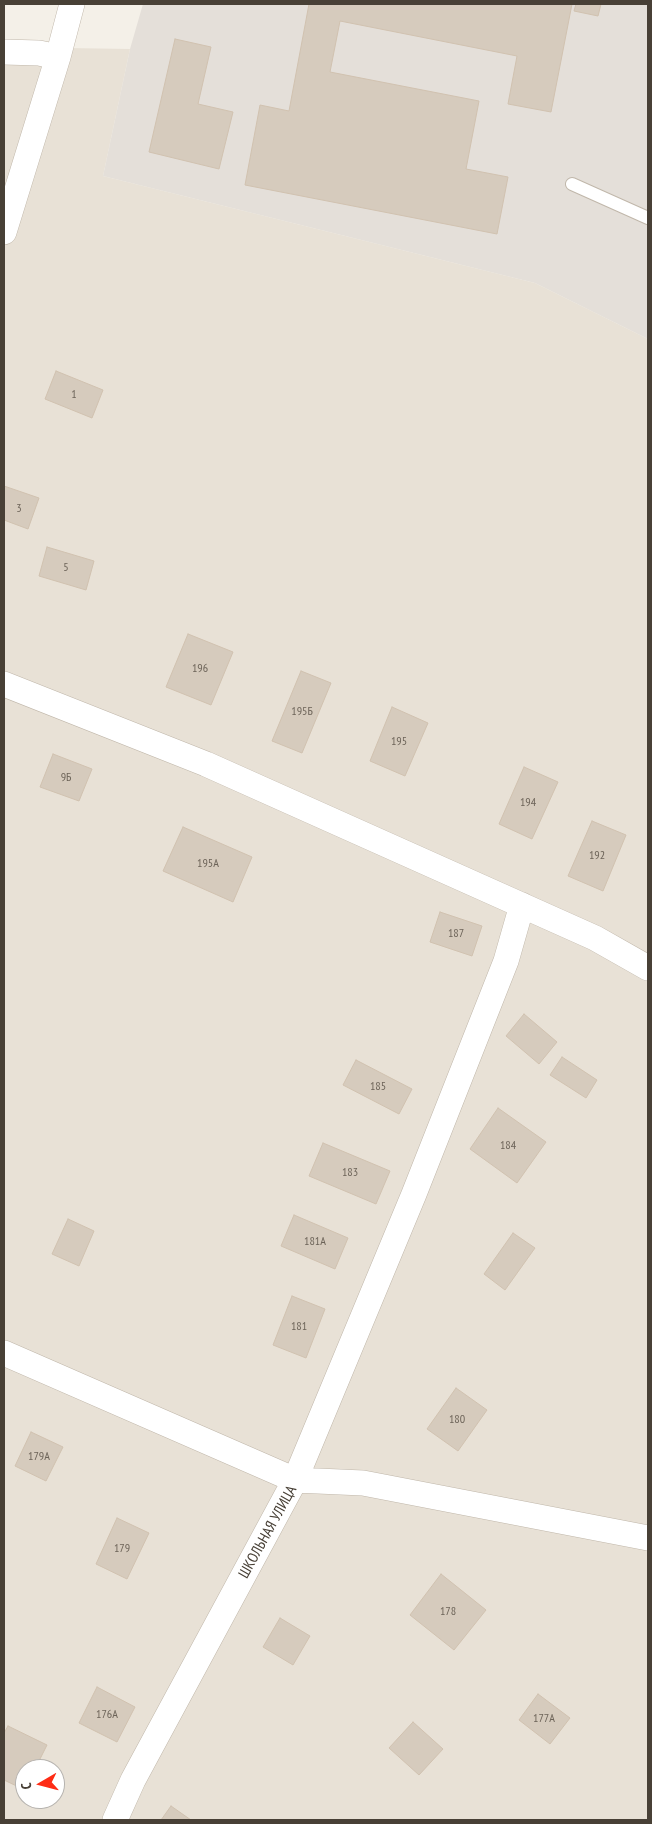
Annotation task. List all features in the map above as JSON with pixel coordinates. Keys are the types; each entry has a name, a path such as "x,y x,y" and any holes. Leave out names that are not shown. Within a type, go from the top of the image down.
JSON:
{"street":[{"path":"4,232 58,57 72,4"},
{"path":"4,52 39,53 58,57"},
{"path":"4,684 206,764 595,938 648,968"},
{"path":"4,1353 295,1480 414,1194 506,961 522,905"},
{"name":"ШКОЛЬНАЯ УЛИЦА","path":"116,1820 134,1780 295,1480 363,1483 648,1538"}],"lane":[{"path":"572,184 648,218"}],"shaded area":[{"path":"143,4 648,4 648,339 535,283 103,176 130,49"},
{"path":"4,47 130,49 103,176 535,283 648,339 648,1820 4,1820"}],"building":[{"path":"309,4 572,4 551,112 508,104 517,56 340,21 330,72 479,101 466,169 508,177 497,234 245,185 260,105 289,111"},
{"path":"576,4 601,4 598,16 574,11"},
{"path":"175,39 211,47 198,104 233,112 219,169 149,152"},
{"path":"56,371 103,390 92,418 45,399"},
{"path":"4,486 39,498 28,529 4,520"},
{"path":"47,547 94,561 86,590 39,576"},
{"path":"188,634 233,652 211,705 166,687"},
{"path":"301,671 331,683 302,753 272,741"},
{"path":"392,707 428,723 405,776 370,761"},
{"path":"53,754 92,769 79,801 40,787"},
{"path":"524,767 558,782 532,839 499,824"},
{"path":"592,821 626,835 603,891 568,876"},
{"path":"183,827 252,857 233,902 163,871"},
{"path":"440,912 482,926 472,956 430,942"},
{"path":"524,1014 557,1042 539,1064 506,1036"},
{"path":"562,1057 597,1080 586,1098 550,1075"},
{"path":"356,1060 412,1089 399,1114 343,1085"},
{"path":"498,1108 546,1142 517,1183 470,1149"},
{"path":"323,1143 390,1171 376,1204 309,1176"},
{"path":"294,1215 348,1238 335,1269 281,1246"},
{"path":"68,1219 94,1231 79,1266 52,1254"},
{"path":"513,1233 535,1248 505,1290 484,1274"},
{"path":"292,1296 325,1309 306,1358 273,1345"},
{"path":"456,1388 487,1410 458,1451 427,1429"},
{"path":"31,1432 63,1447 46,1481 15,1466"},
{"path":"117,1518 149,1533 127,1579 96,1564"},
{"path":"441,1574 486,1610 454,1650 410,1615"},
{"path":"280,1618 310,1636 293,1665 263,1647"},
{"path":"97,1687 135,1707 117,1742 79,1723"},
{"path":"538,1694 570,1718 550,1744 519,1720"},
{"path":"413,1722 443,1749 419,1775 389,1748"},
{"path":"8,1726 47,1745 40,1759 15,1759 15,1785 4,1780 4,1733"},
{"path":"171,1806 191,1820 161,1820"}]}
